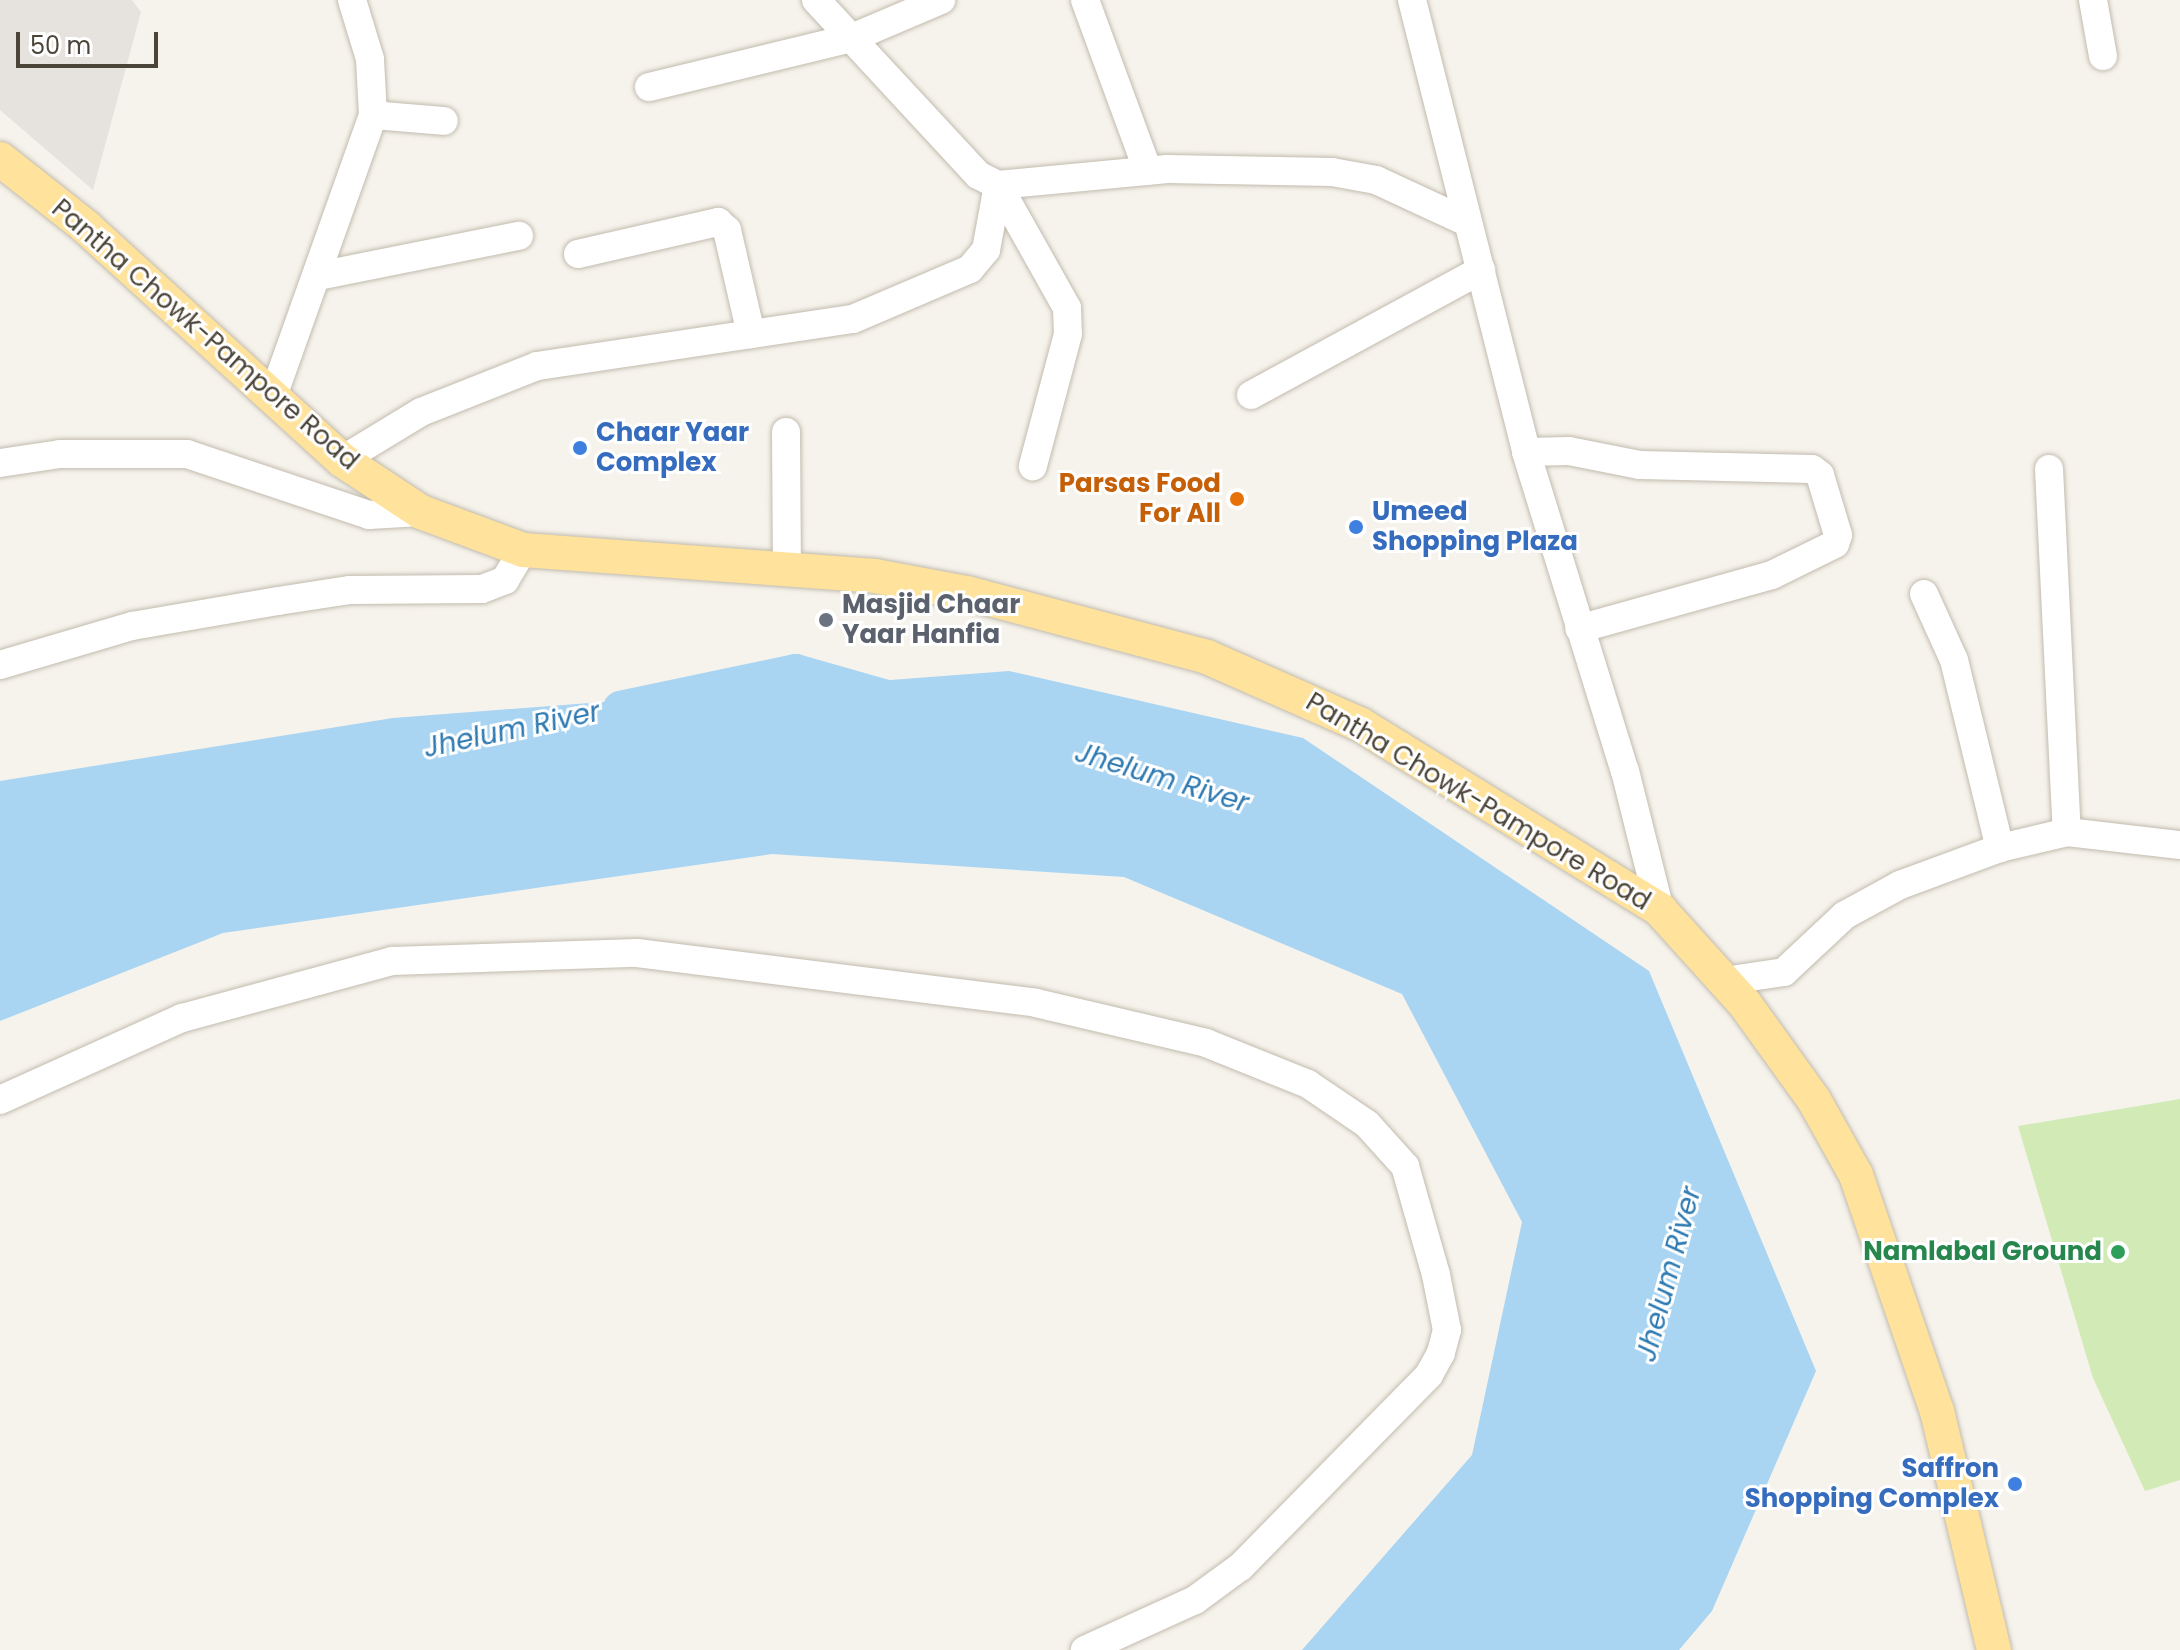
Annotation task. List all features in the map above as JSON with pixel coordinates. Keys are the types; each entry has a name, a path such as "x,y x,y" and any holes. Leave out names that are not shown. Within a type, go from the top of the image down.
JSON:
{"main road":[{"name":"Pantha Chowk-Pampore Road","path":"0,159 86,227 342,460 421,512 523,550 787,566 967,593 1207,657 1270,682 1361,725 1660,910 1724,981 1814,1100 1856,1175 1937,1411 1994,1650"}],"street":[{"path":"273,396 373,115 370,59 352,0"},
{"path":"816,0 978,175 998,185 1148,171 1353,175 1467,222"},
{"path":"649,87 852,38 941,0"},
{"path":"1085,0 1148,171"},
{"path":"1412,0 1526,452 1660,910"},
{"path":"2093,0 2103,56"},
{"path":"373,115 444,121"},
{"path":"342,460 421,412 537,366 853,319 970,269 986,250 998,185"},
{"path":"998,185 1067,308 1068,334 1033,466"},
{"path":"578,254 718,222 727,230 751,334"},
{"path":"318,276 519,236"},
{"path":"1251,395 1481,270"},
{"path":"786,432 787,566"},
{"path":"1526,452 1569,451 1640,465 1812,469 1820,475 1838,535 1835,544 1772,575 1579,629"},
{"path":"0,463 60,454 187,454 369,515 421,512"},
{"path":"2049,469 2067,832"},
{"path":"0,665 132,626 278,601 350,590 482,589 505,580 523,550"},
{"path":"1924,594 1954,660 2000,848"},
{"path":"1724,981 1784,972 1845,915 1900,885 2000,848 2067,832 2180,845"},
{"path":"0,1100 182,1018 392,961 637,953 1036,1003 1206,1043 1308,1084 1367,1124 1405,1166 1436,1275 1447,1330 1441,1353 1429,1375 1240,1567 1195,1600 1085,1650"}],"shaded area":[{"path":"0,0 132,0 141,12 93,190 0,110"}],"green space":[{"name":"Namlabal Ground","path":"2180,1099 2180,1480 2145,1491 2093,1378 2018,1126"}],"water":[{"path":"1009,671 1303,738 1649,971 1816,1371 1712,1611 1679,1650 1302,1650 1472,1455 1522,1222 1402,994 1124,877 772,854 223,933 0,1021 0,781 393,718"}],"waterway":[{"name":"Jhelum River","path":"620,708 796,671 887,697"}],"place":[{"name":"Chaar Yaar Complex","path":"580,448"},
{"name":"Parsas Food For All","path":"1237,499"},
{"name":"Umeed Shopping Plaza","path":"1356,527"},
{"name":"Masjid Chaar Yaar Hanfia","path":"826,620"},
{"name":"Namlabal Ground","path":"2118,1252"},
{"name":"Saffron Shopping Complex","path":"2015,1484"}]}
